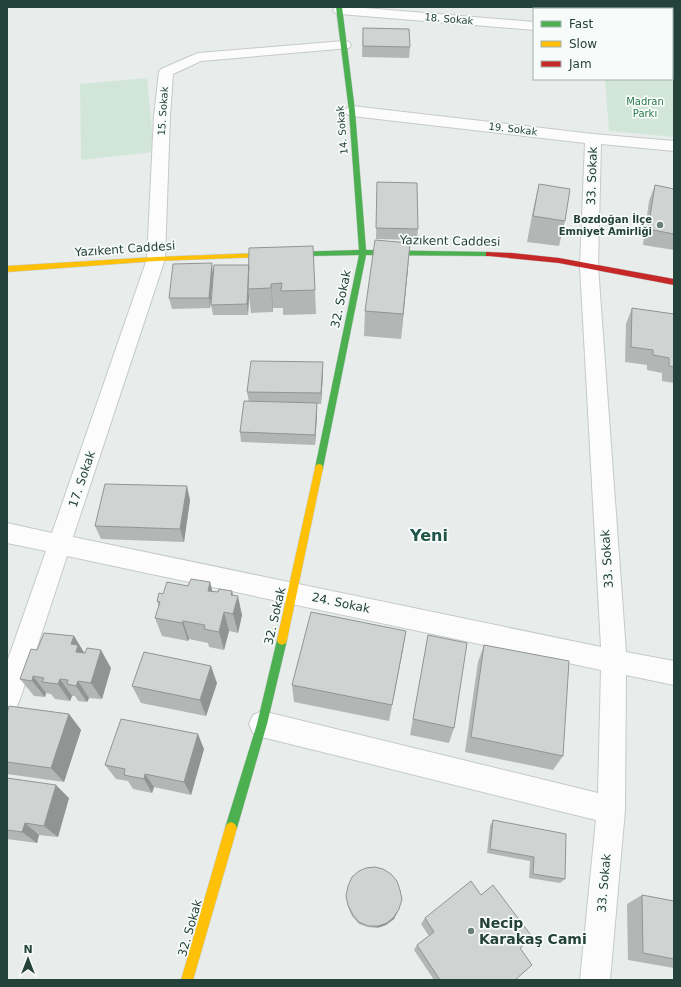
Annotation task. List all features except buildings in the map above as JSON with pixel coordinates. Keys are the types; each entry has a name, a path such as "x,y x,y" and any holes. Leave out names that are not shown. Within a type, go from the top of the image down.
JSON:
{"street":[{"name":"18. Sokak","path":"339,8 533,26"},
{"name":"14. Sokak","path":"339,8 352,111 363,252"},
{"name":"15. Sokak","path":"156,259 162,116 166,72 198,56 344,45"},
{"name":"19. Sokak","path":"352,111 593,139 674,146"},
{"name":"33. Sokak","path":"593,139 589,266 614,662 611,810 595,980"},
{"name":"Yazıkent Caddesi","path":"7,269 156,259 363,252 512,254 589,266 674,282"},
{"name":"32. Sokak","path":"187,980 262,724 293,592 363,252"},
{"name":"17. Sokak","path":"7,699 156,259"},
{"name":"24. Sokak","path":"7,533 293,592 614,662 674,673"},
{"path":"262,724 611,810"}],"green space":[{"name":"Madran Parkı","path":"674,40 674,137 609,131 605,80 673,80"},
{"path":"147,78 154,152 81,160 80,84"}],"traffic: fast":[{"path":"319,468 363,252 352,111 339,7"},
{"path":"260,255 363,252 489,254"},
{"path":"231,828 262,724 282,640"}],"traffic: slow":[{"path":"7,269 156,259 260,255"},
{"path":"282,640 319,468"},
{"path":"187,980 231,828"}],"traffic: jam":[{"path":"489,254 559,260 674,282"}],"place":[{"name":"Bozdoğan İlçe Emniyet Amirliği","path":"660,225"},
{"name":"Necip Karakaş Cami","path":"471,931"}],"district":[{"name":"Yeni","path":"429,535"}]}
